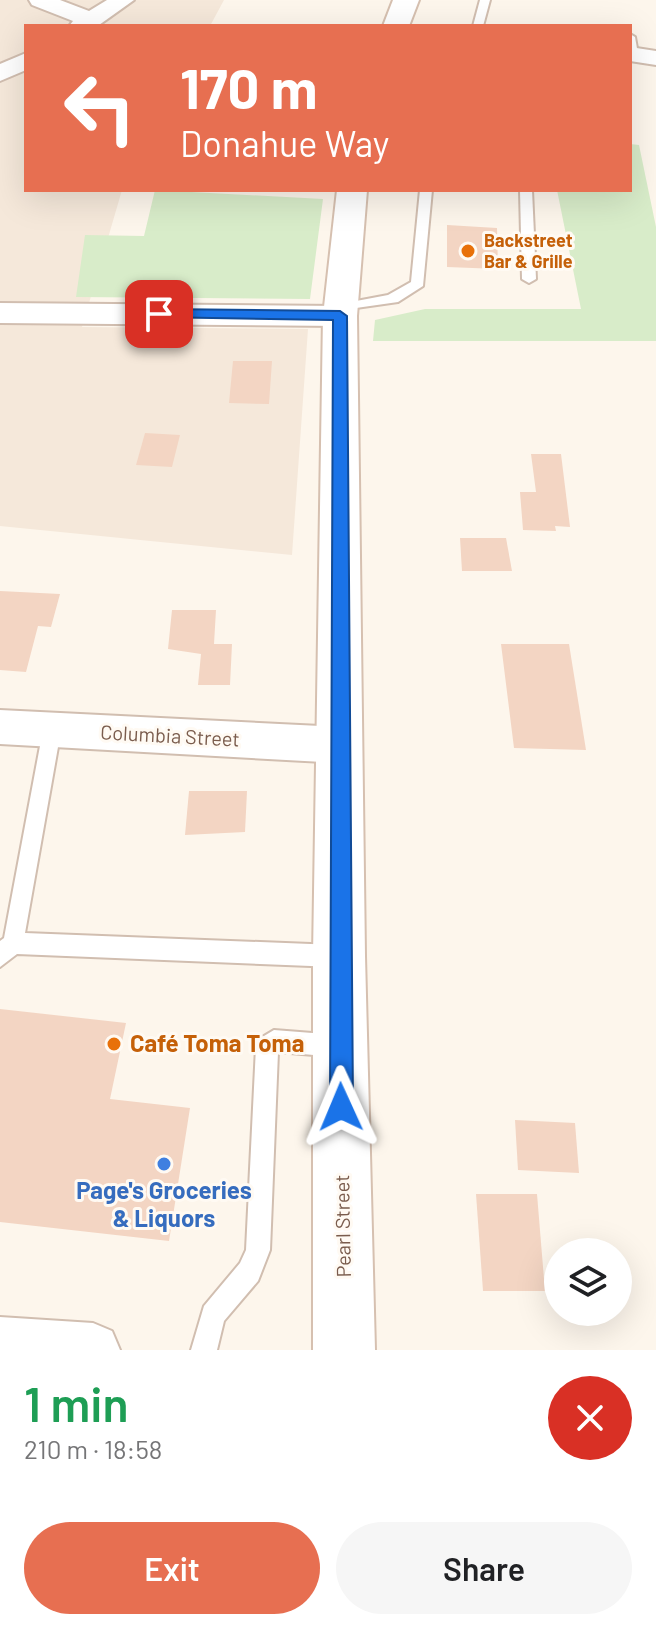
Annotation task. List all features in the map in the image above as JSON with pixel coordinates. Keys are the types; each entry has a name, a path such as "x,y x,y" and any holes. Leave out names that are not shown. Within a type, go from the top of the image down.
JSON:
{"main road":[{"path":"397,24 406,0"},
{"name":"Pearl Street","path":"344,1350 339,956 340,312 352,192"}],"street":[{"path":"40,0 86,23 123,0"},
{"path":"632,49 656,58"},
{"path":"0,74 24,61"},
{"path":"0,313 340,312"},
{"name":"Columbia Street","path":"0,727 341,745"},
{"path":"0,1344 93,1350"}],"lane":[{"path":"479,24 485,0"},
{"path":"340,312 411,292 418,283 426,192"},
{"path":"526,192 529,279"},
{"path":"52,730 6,949 339,956"},
{"path":"204,1350 213,1315 249,1272 258,1250 267,1047 274,1041 340,1046"}],"shaded area":[{"path":"0,0 224,0 211,24 24,24 24,192 121,192 82,327 308,329 292,555 0,526"}],"green space":[{"path":"632,144 639,145 656,227 656,341 373,341 375,320 425,309 581,309 557,192 632,192"},
{"path":"155,192 323,199 310,299 76,297 85,235 144,236"}],"building":[{"name":"Backstreet Bar & Grille","path":"447,225 497,228 498,269 447,267"},
{"path":"233,361 272,361 269,404 229,403"},
{"path":"145,433 180,435 172,467 136,465"},
{"path":"531,454 561,454 570,527 555,526 556,531 523,530 520,492 536,492"},
{"path":"460,538 506,538 512,571 462,571"},
{"path":"0,591 60,594 51,627 38,626 26,672 0,670"},
{"path":"172,610 216,610 214,644 232,644 230,685 198,685 201,654 168,649"},
{"path":"501,644 569,644 586,750 514,748"},
{"path":"189,791 247,791 245,832 185,835"},
{"path":"0,1009 126,1023 110,1099 190,1108 169,1241 0,1222"},
{"path":"515,1120 575,1123 579,1173 518,1170"},
{"path":"476,1194 537,1194 544,1291 483,1291"}],"place":[{"name":"Backstreet Bar & Grille","path":"468,251"},
{"name":"Café Toma Toma","path":"114,1044"},
{"name":"Page's Groceries & Liquors","path":"164,1164"}],"route":[{"path":"159,314 340,316 341,1107"}]}
